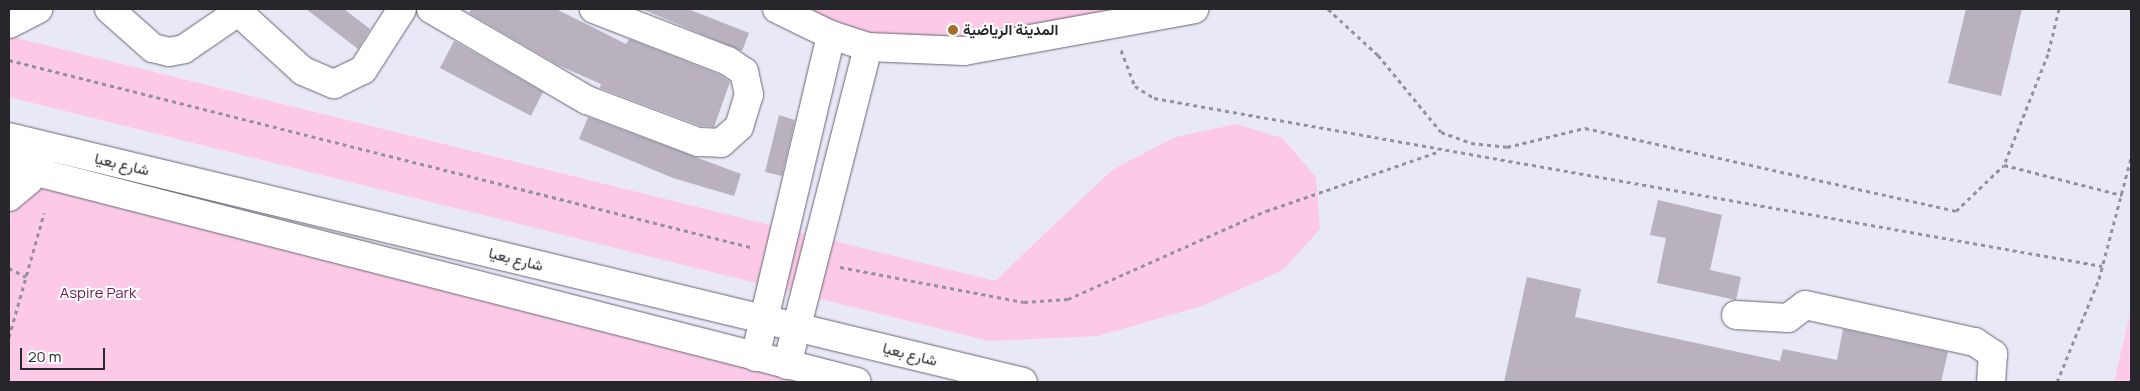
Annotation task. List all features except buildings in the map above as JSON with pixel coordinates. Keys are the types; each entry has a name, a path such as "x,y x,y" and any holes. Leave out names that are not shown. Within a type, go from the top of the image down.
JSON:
{"street":[{"path":"9,24 38,9"},
{"path":"109,9 153,48 169,52 184,48 236,10 303,71 334,84 363,70 402,9"},
{"path":"430,9 490,47 597,104 698,142 721,143 739,127 750,95 744,72 728,61 594,9"},
{"path":"776,9 831,35 868,46 964,51 1194,9"},
{"path":"755,357 831,35"},
{"path":"787,365 811,262 868,46"},
{"name":"شارع بعيا","path":"9,137 1023,382"},
{"path":"9,196 35,171 43,145"},
{"name":"شارع بعيا","path":"9,165 857,382"},
{"path":"348,252 357,220"},
{"path":"1736,315 1788,318 1805,305 1975,342 1994,354 1991,382"}],"path":[{"path":"1328,9 1378,55 1441,132 1472,143 1507,147 1585,128 1956,211 2004,165 2048,54 2059,9"},
{"path":"1118,24 1124,67 1135,86 1154,98 1440,151 2102,266"},
{"path":"9,60 778,254"},
{"path":"811,262 1024,302 1050,302 1096,287 1266,211 1440,151"},
{"path":"2057,382 2102,266 2131,158"},
{"path":"2004,165 2122,196"},
{"path":"9,337 44,213"},
{"path":"9,268 26,277"}],"green space":[{"name":"المدينة الرياضية","path":"777,9 1194,9 1118,24 868,47"},
{"path":"9,36 995,281 1112,170 1175,137 1237,124 1282,138 1316,177 1320,229 1283,270 1202,306 1098,336 989,341 9,97"},
{"name":"Aspire Park","path":"9,179 824,382 9,382"},
{"path":"2131,310 2131,382 2114,382"}],"place":[{"name":"المدينة الرياضية","path":"953,30"}]}
